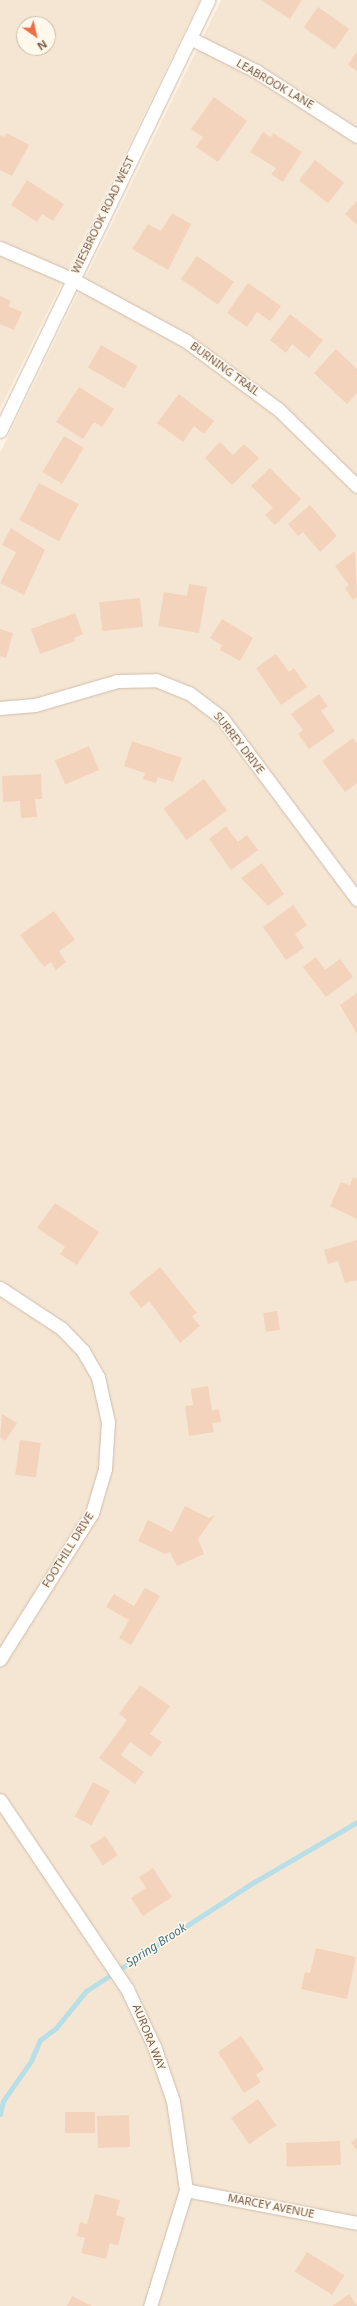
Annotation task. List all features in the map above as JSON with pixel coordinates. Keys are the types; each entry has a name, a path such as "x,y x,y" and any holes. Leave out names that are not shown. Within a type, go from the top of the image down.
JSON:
{"street":[{"name":"WIESBROOK ROAD WEST","path":"0,431 72,279 208,0"},
{"name":"LEABROOK LANE","path":"190,38 256,71 357,136"},
{"name":"BURNING TRAIL","path":"0,248 72,279 136,312 221,365 299,428 357,486"},
{"name":"SURREY DRIVE","path":"0,708 36,705 117,681 156,680 189,693 222,718 357,899"},
{"name":"FOOTHILL DRIVE","path":"0,1288 73,1339 98,1377 107,1407 106,1463 92,1513 0,1659"},
{"name":"AURORA WAY","path":"0,1800 127,1989 154,2046 173,2101 186,2190 150,2306"},
{"name":"MARCEY AVENUE","path":"186,2190 357,2223"}],"shaded area":[{"path":"0,0 200,0 0,409"},
{"path":"221,0 357,0 357,2306 0,2306 0,453"}],"building":[{"path":"261,0 302,0 290,19"},
{"path":"318,7 349,29 335,49 304,27"},
{"path":"357,51 357,71 348,65"},
{"path":"214,97 247,121 218,162 196,147 203,137 191,129"},
{"path":"263,132 271,137 273,133 302,152 283,182 271,174 276,168 250,152"},
{"path":"7,133 29,145 12,176 0,170 0,135 4,137"},
{"path":"315,160 344,183 328,203 299,180"},
{"path":"27,180 64,204 53,221 42,214 37,222 11,205"},
{"path":"357,201 357,225 345,214"},
{"path":"172,213 191,224 168,270 132,249 148,224 161,231"},
{"path":"197,256 234,282 218,305 181,279"},
{"path":"248,283 281,306 270,321 257,312 247,327 227,313"},
{"path":"0,296 11,301 8,306 22,312 14,330 0,324"},
{"path":"290,314 323,340 309,358 292,344 286,353 270,340"},
{"path":"101,345 137,366 124,389 88,368"},
{"path":"336,349 357,369 357,393 347,404 314,373"},
{"path":"79,387 114,409 102,427 94,422 83,439 56,422"},
{"path":"179,394 214,421 204,434 194,426 183,442 157,423"},
{"path":"64,436 84,448 62,484 42,472"},
{"path":"220,442 233,455 244,444 259,458 232,485 205,458"},
{"path":"270,468 301,499 275,525 265,515 273,508 251,486"},
{"path":"39,483 79,504 59,541 19,520"},
{"path":"310,505 337,536 320,552 303,532 298,536 288,524"},
{"path":"11,528 45,550 24,595 0,583 16,552 2,545"},
{"path":"355,551 357,597 353,600 345,588 349,585 335,566"},
{"path":"189,584 207,587 199,633 158,626 164,592 187,596"},
{"path":"140,598 143,627 102,631 99,602"},
{"path":"75,613 83,634 74,638 75,641 40,654 31,629"},
{"path":"222,619 253,638 240,661 220,650 222,645 210,638"},
{"path":"0,629 13,633 6,658 0,656"},
{"path":"276,654 289,672 294,668 307,687 281,705 256,668"},
{"path":"319,694 328,706 321,711 335,731 309,749 298,734 303,730 291,714"},
{"path":"353,738 357,743 357,783 345,792 322,761"},
{"path":"132,741 182,758 173,782 158,777 156,783 143,779 145,773 124,766"},
{"path":"89,746 99,770 65,784 55,760"},
{"path":"41,774 42,799 35,799 37,817 21,818 20,801 3,802 2,776"},
{"path":"204,779 227,811 186,840 164,808"},
{"path":"226,826 238,842 247,835 258,850 231,870 209,839"},
{"path":"262,863 284,894 268,906 241,878"},
{"path":"293,905 307,925 295,934 304,948 286,960 263,927"},
{"path":"54,911 75,940 59,951 66,962 56,970 51,962 44,967 20,935"},
{"path":"316,957 325,970 340,959 353,977 326,997 303,967"},
{"path":"357,993 357,1034 340,1005"},
{"path":"353,1177 357,1179 357,1219 330,1206 341,1182 350,1185"},
{"path":"55,1203 99,1232 77,1265 60,1254 65,1247 37,1228"},
{"path":"357,1240 357,1280 345,1283 338,1261 328,1264 324,1250"},
{"path":"160,1267 197,1313 192,1316 200,1326 180,1343 149,1301 141,1308 129,1293"},
{"path":"277,1311 280,1330 266,1332 263,1313"},
{"path":"208,1386 212,1411 219,1409 221,1422 212,1423 214,1432 189,1436 185,1406 193,1405 191,1389"},
{"path":"2,1414 17,1423 5,1441 0,1437"},
{"path":"20,1440 41,1443 36,1478 15,1475"},
{"path":"185,1506 209,1518 215,1515 198,1539 204,1554 177,1566 170,1552 165,1554 138,1541 148,1520 172,1532"},
{"path":"145,1588 160,1596 131,1645 119,1638 129,1620 106,1607 114,1594 134,1606"},
{"path":"140,1685 170,1706 150,1734 162,1742 151,1757 130,1742 121,1755 144,1772 135,1784 99,1758 127,1720 119,1714"},
{"path":"93,1782 110,1791 91,1825 75,1816"},
{"path":"105,1836 118,1855 103,1865 90,1846"},
{"path":"153,1868 172,1897 143,1916 131,1898 146,1888 139,1877"},
{"path":"316,1948 356,1957 347,1999 301,1989 305,1972 310,1973"},
{"path":"241,2036 264,2069 256,2075 261,2082 244,2093 218,2052"},
{"path":"258,2099 276,2125 249,2144 231,2118"},
{"path":"65,2112 95,2112 95,2133 65,2133"},
{"path":"129,2115 130,2147 98,2148 97,2116"},
{"path":"357,2138 357,2151 351,2142"},
{"path":"340,2141 341,2165 287,2167 286,2143"},
{"path":"95,2194 120,2200 116,2215 125,2218 118,2246 110,2243 106,2259 81,2253 85,2238 77,2236 80,2222 87,2224"},
{"path":"307,2252 344,2275 332,2295 295,2272"},
{"path":"349,2294 357,2306 332,2306"},
{"path":"72,2296 92,2306 67,2306"}],"waterway":[{"name":"Spring Brook","path":"0,2114 3,2101 31,2061 40,2040 56,2028 86,1991 254,1882 357,1822"}]}
